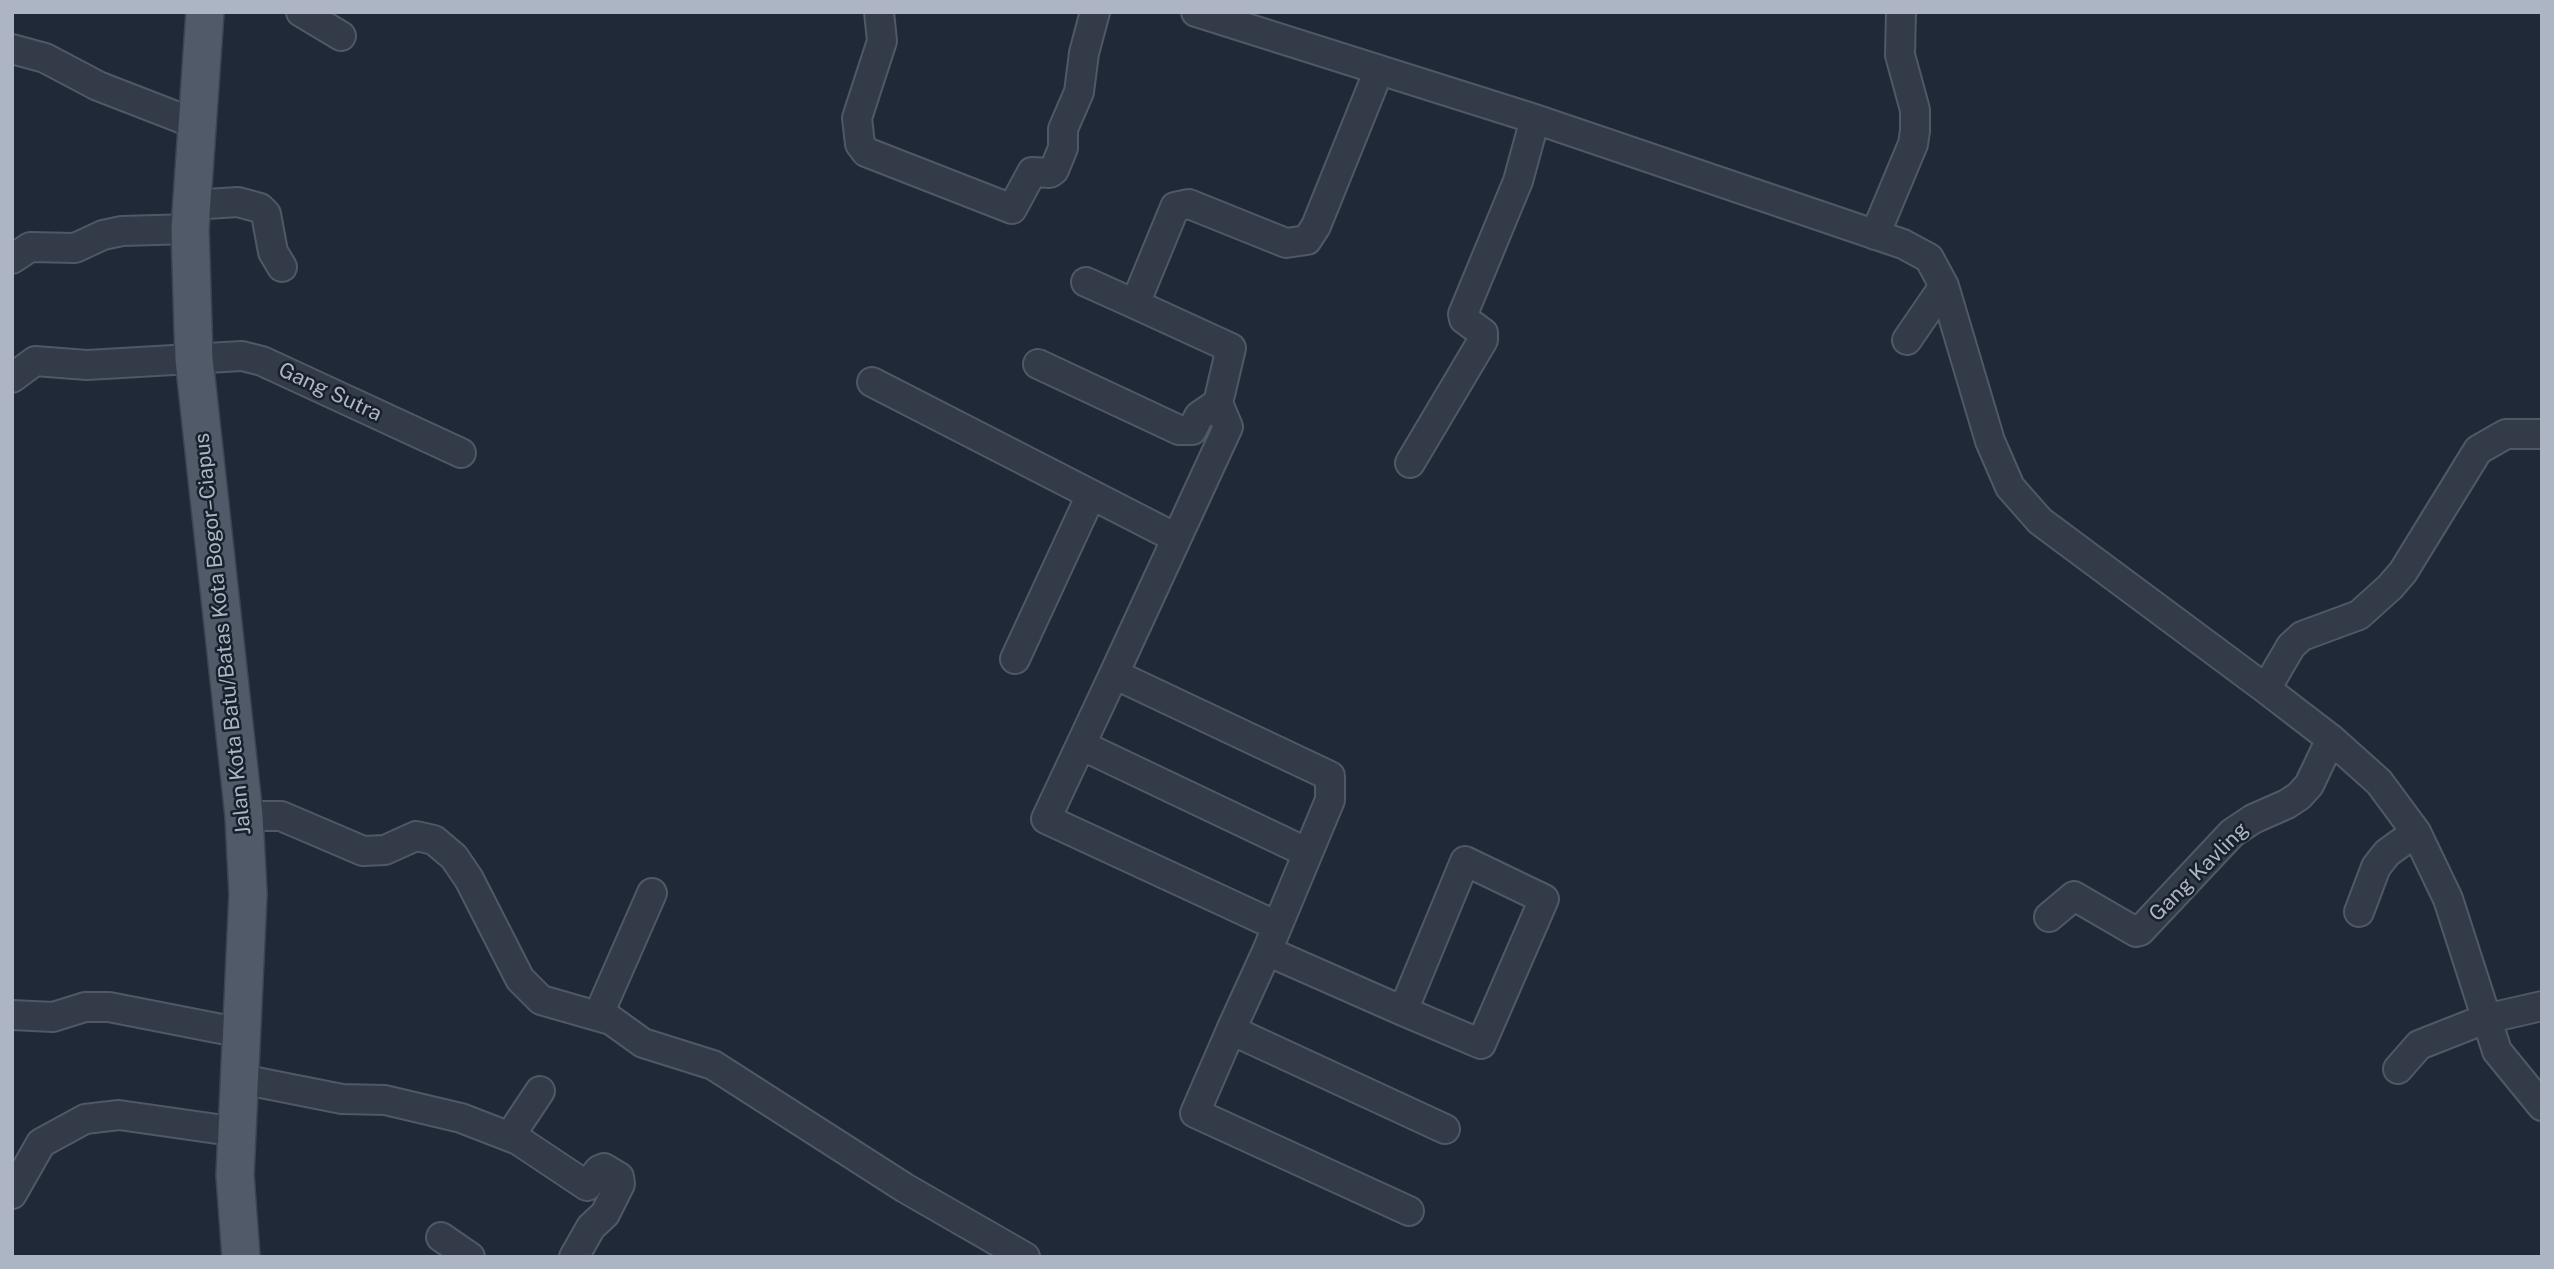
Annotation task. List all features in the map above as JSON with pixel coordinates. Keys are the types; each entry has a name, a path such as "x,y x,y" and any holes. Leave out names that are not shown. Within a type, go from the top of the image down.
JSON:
{"main road":[{"name":"Jalan Kota Batu/Batas Kota Bogor–Ciapus","path":"205,12 190,217 194,359 244,816 249,941 238,1132 236,1212 241,1257"}],"street":[{"path":"302,12 341,36"},
{"path":"879,12 882,41 857,118 860,144 866,152 1012,209 1032,172 1050,173 1054,170 1063,148 1063,130 1079,92 1084,53 1095,12"},
{"path":"1196,12 1535,119 1903,244 1929,258 1944,286 1994,453 2010,487 2024,506 2331,739 2379,782 2416,832 2462,935 2497,1051 2542,1106"},
{"path":"1875,235 1913,144 1915,131 1915,110 1900,55 1901,12"},
{"path":"12,49 45,58 98,86 196,124"},
{"path":"1135,304 1175,207 1189,204 1286,243 1307,240 1316,226 1379,70"},
{"path":"1410,463 1483,340 1483,333 1463,316 1518,181 1535,119"},
{"path":"12,258 30,247 75,248 103,235 190,217 238,202 260,208 266,214 273,252 282,267"},
{"path":"1086,282 1231,348 1218,403 1228,427 1046,819 1272,938 1403,1012 1481,1044 1544,899 1465,861 1403,1012"},
{"path":"1907,340 1944,286"},
{"name":"Gang Sutra","path":"12,378 35,361 87,365 223,355 262,361 461,453"},
{"path":"1038,364 1217,448"},
{"path":"872,382 1176,538"},
{"path":"1179,430 1192,430 1199,416 1218,403"},
{"path":"2266,689 2291,646 2302,636 2359,615 2390,587 2403,572 2478,450 2506,434 2542,434"},
{"path":"1015,659 1091,495"},
{"path":"1114,674 1330,776 1330,800 1195,1113 1409,1211"},
{"name":"Gang Kavling","path":"2049,917 2074,896 2136,932 2140,931 2243,825 2300,796 2309,785 2331,739"},
{"path":"1081,745 1308,853"},
{"path":"244,816 281,816 363,851 385,850 416,836 434,840 454,857 469,879 530,992 550,1005 611,1020 655,1048 713,1065 905,1188 1025,1257"},
{"path":"2359,912 2376,867 2387,853 2416,832"},
{"path":"598,1016 652,893"},
{"path":"2398,1069 2404,1058 2419,1045 2486,1019 2542,1006"},
{"path":"12,1015 53,1017 85,1007 109,1007 242,1033"},
{"path":"1231,1030 1445,1129"},
{"path":"241,1079 342,1099 373,1098 421,1106 510,1136 554,1162 585,1185 590,1185 601,1168 620,1178 620,1184 605,1214 591,1227 574,1257"},
{"path":"510,1136 540,1091"},
{"path":"12,1194 41,1143 85,1119 119,1115 238,1132"},
{"path":"442,1237 470,1257"}]}
